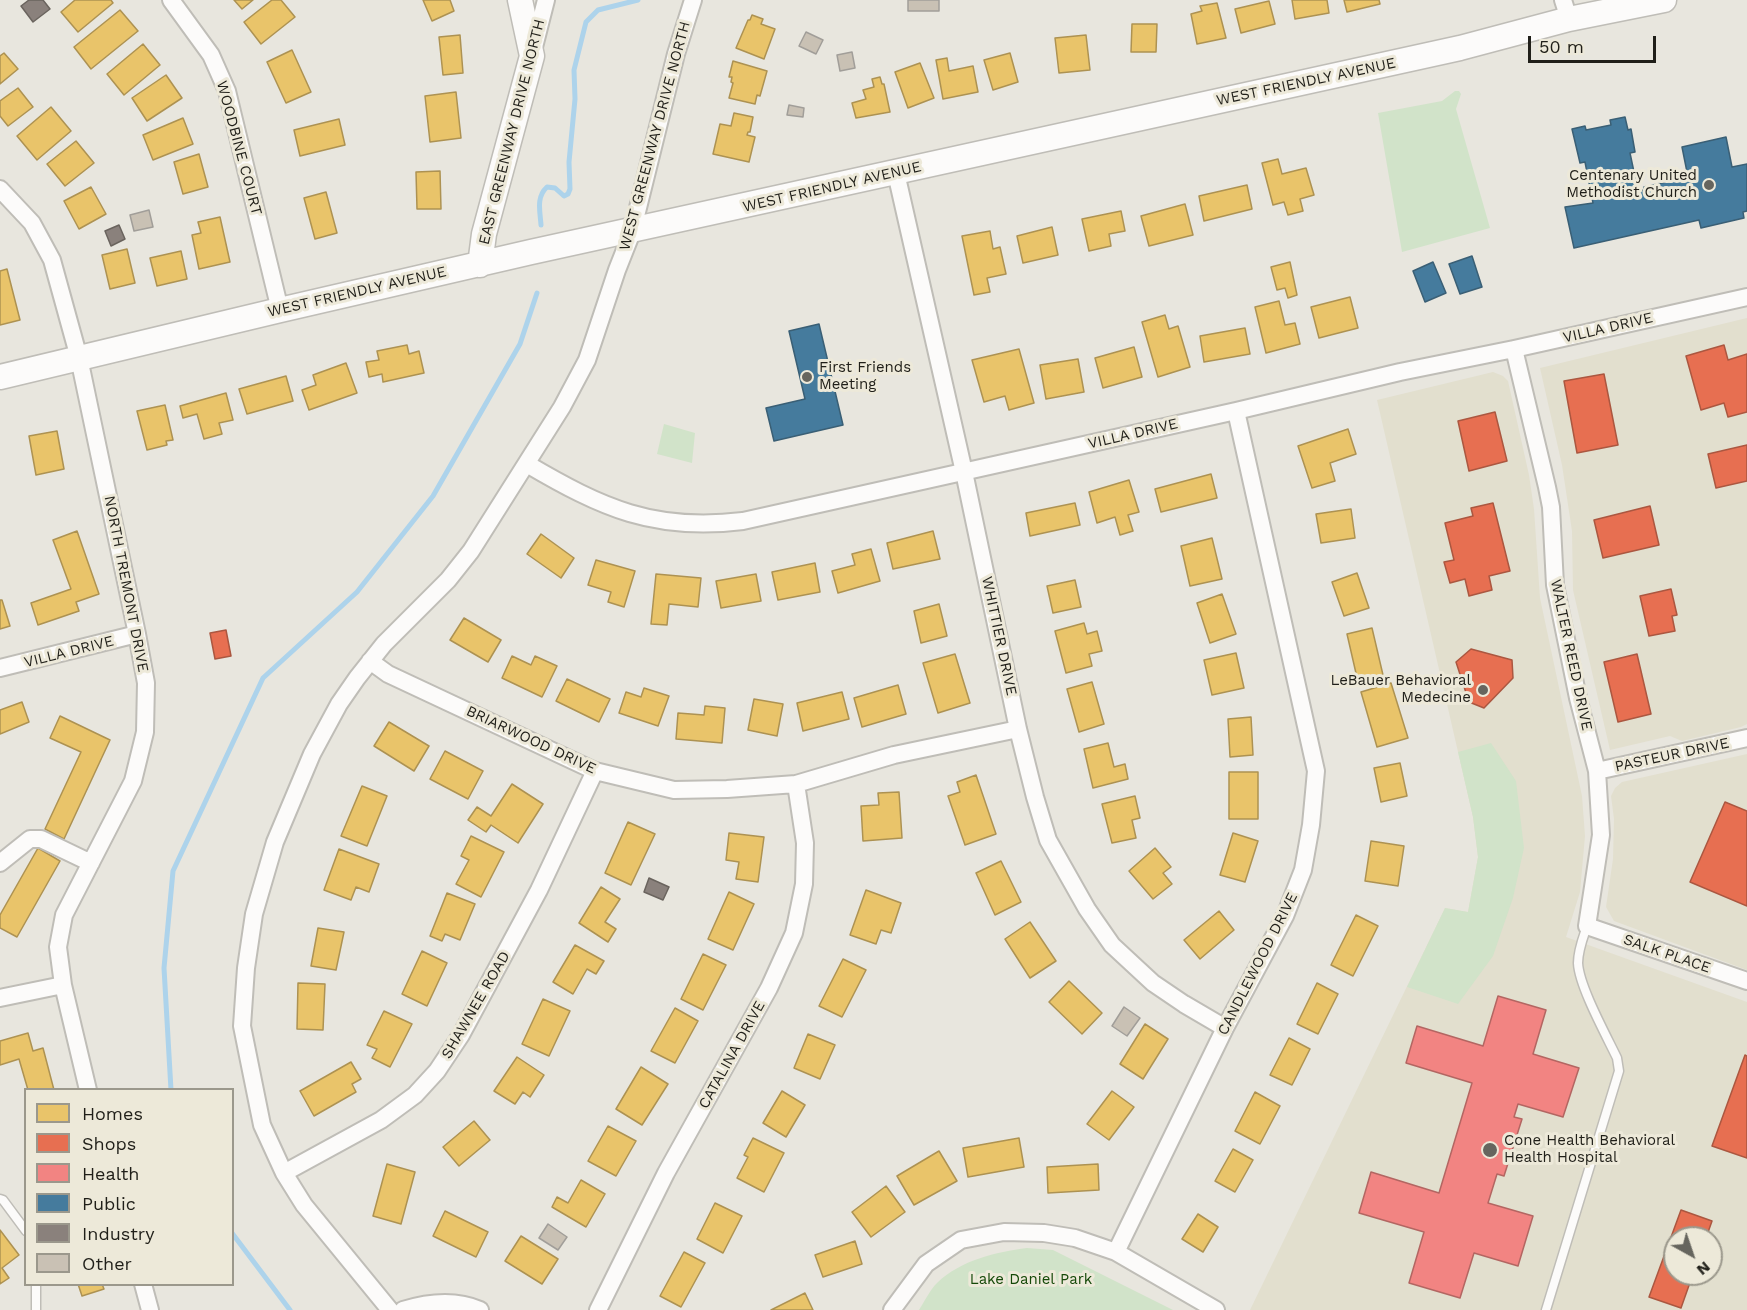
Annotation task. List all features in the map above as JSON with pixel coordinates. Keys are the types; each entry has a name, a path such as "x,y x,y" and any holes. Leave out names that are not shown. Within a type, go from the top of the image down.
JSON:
{"main road":[{"path":"520,0 532,56"},
{"name":"WEST FRIENDLY AVENUE","path":"0,377 280,310 1460,48 1566,10 1664,0"},
{"name":"EAST GREENWAY DRIVE NORTH","path":"480,265 484,234 532,56"}],"street":[{"name":"WOODBINE COURT","path":"171,0 211,55 227,91 280,310"},
{"name":"EAST GREENWAY DRIVE NORTH","path":"532,56 546,0"},
{"name":"WEST GREENWAY DRIVE NORTH","path":"390,1310 304,1205 284,1173 262,1125 242,1026 246,968 254,914 274,842 312,754 339,704 384,644 448,580 471,551 562,407 587,360 632,232 676,54 693,0"},
{"name":"WHITTIER DRIVE","path":"896,173 964,472 1018,729 1048,840 1087,909 1112,945 1152,983 1225,1028"},
{"name":"NORTH TREMONT DRIVE","path":"0,189 32,223 52,260 79,358 146,683 145,732 133,781 64,915 58,947 63,985 88,1088"},
{"name":"VILLA DRIVE","path":"527,464 594,501 637,516 689,524 715,524 759,519 1400,372 1747,297"},
{"name":"WALTER REED DRIVE","path":"1514,349 1551,507 1555,585 1578,698 1597,771 1601,835 1587,926"},
{"name":"CANDLEWOOD DRIVE","path":"1116,1252 1225,1028 1285,916 1303,870 1311,825 1316,771 1236,411"},
{"name":"VILLA DRIVE","path":"0,668 137,634"},
{"name":"BRIARWOOD DRIVE","path":"370,661 388,674 595,771 674,790 796,784 894,755 1018,729"},
{"name":"PASTEUR DRIVE","path":"1597,771 1747,738"},
{"name":"SHAWNEE ROAD","path":"284,1173 381,1120 415,1095 437,1071 461,1035 539,890 595,771"},
{"name":"CATALINA DRIVE","path":"598,1310 666,1173 769,988 794,933 804,884 805,843 796,784"},
{"path":"0,863 30,839 41,839 91,863"},
{"name":"SALK PLACE","path":"1587,926 1747,981"},
{"path":"0,998 63,985"},
{"path":"892,1310 926,1264 961,1240 1004,1232 1044,1233 1075,1238 1116,1252 1216,1310"},
{"path":"144,1286 150,1310"},
{"path":"403,1310 440,1302 468,1305 480,1310"}],"lane":[{"path":"1546,1310 1619,1071 1617,1058 1580,979 1578,962 1580,946 1587,926"},
{"path":"0,1199 24,1228"},
{"path":"36,1286 36,1310"}],"shaded area":[{"path":"1747,318 1747,724 1682,741 1670,736 1610,750 1573,590 1572,531 1562,465 1540,368"},
{"name":"Cone Health Behavioral Health Hospital","path":"1493,372 1508,381 1529,475 1534,509 1540,598 1582,796 1585,836 1580,892 1566,937 1747,1002 1747,1310 1250,1310 1445,908 1468,912 1478,857 1473,817 1377,400"},
{"path":"1747,754 1747,970 1614,921 1606,907 1613,859 1614,819 1611,796 1615,788 1622,782"}],"green space":[{"path":"1455,91 1461,94 1456,109 1490,228 1402,252 1378,113 1442,101"},
{"path":"664,424 695,433 692,463 657,454"},
{"path":"1491,743 1516,781 1524,848 1513,898 1493,956 1458,1004 1407,987 1445,908 1468,912 1478,857 1473,817 1458,752"},
{"name":"Lake Daniel Park","path":"1027,1248 1053,1250 1173,1310 919,1310 937,1283 957,1268 979,1258"}],"building: Homes":[{"path":"75,0 111,0 113,3 78,32 61,12"},
{"path":"234,0 253,0 242,9"},
{"path":"272,0 281,0 295,17 261,44 244,22"},
{"path":"423,0 450,0 454,11 432,21"},
{"path":"1292,0 1327,0 1329,13 1295,19"},
{"path":"1344,0 1379,0 1380,4 1347,12"},
{"path":"1269,1 1275,24 1241,33 1235,9"},
{"path":"1217,3 1226,38 1197,44 1191,14 1202,11 1200,6"},
{"path":"120,10 138,31 91,69 74,47"},
{"path":"752,15 763,19 761,24 775,29 764,59 736,48"},
{"path":"1132,24 1157,24 1156,52 1131,52"},
{"path":"460,35 463,73 443,75 439,37"},
{"path":"1086,35 1090,70 1059,73 1055,38"},
{"path":"143,44 160,65 124,95 107,74"},
{"path":"292,50 311,92 286,103 267,62"},
{"path":"4,53 18,69 0,84 0,56"},
{"path":"1010,53 1018,82 993,90 984,60"},
{"path":"947,58 949,71 973,66 978,92 943,99 936,60"},
{"path":"733,61 767,71 760,96 757,95 755,104 729,98 733,83 731,82 732,77 729,77"},
{"path":"920,63 934,98 908,108 895,72"},
{"path":"166,75 182,98 147,121 132,98"},
{"path":"880,77 884,84 890,112 856,118 852,103 866,99 863,90 874,87 872,79"},
{"path":"18,88 33,107 8,126 0,116 0,101"},
{"path":"456,92 461,138 430,142 425,96"},
{"path":"51,107 71,131 37,160 17,136"},
{"path":"734,113 753,117 750,132 747,135 755,137 749,162 713,154 720,124 731,126"},
{"path":"183,118 193,144 153,160 143,135"},
{"path":"339,119 345,145 300,156 294,130"},
{"path":"76,141 94,163 65,186 47,164"},
{"path":"199,154 208,187 183,194 174,162"},
{"path":"1278,159 1282,174 1306,168 1314,195 1300,199 1303,211 1288,215 1284,202 1273,205 1262,163"},
{"path":"440,171 441,209 417,209 416,172"},
{"path":"1247,185 1252,209 1204,221 1199,196"},
{"path":"91,187 106,214 79,229 64,201"},
{"path":"326,192 337,233 315,239 304,198"},
{"path":"1185,204 1193,235 1149,246 1141,216"},
{"path":"1121,211 1125,231 1109,234 1111,246 1089,251 1082,219"},
{"path":"220,217 230,262 199,269 192,235 201,233 198,222"},
{"path":"1052,227 1058,255 1023,263 1017,236"},
{"path":"990,231 993,249 1000,247 1006,274 987,278 990,292 974,295 962,236"},
{"path":"127,249 135,283 110,289 102,255"},
{"path":"181,251 187,279 157,286 150,258"},
{"path":"1290,262 1297,295 1288,298 1285,288 1277,290 1271,267"},
{"path":"7,269 20,320 0,325 0,271"},
{"path":"1350,297 1358,328 1319,338 1311,307"},
{"path":"1279,301 1285,325 1295,323 1300,344 1266,353 1255,307"},
{"path":"1165,315 1169,329 1178,326 1190,367 1158,377 1142,322"},
{"path":"1245,328 1250,354 1204,362 1200,336"},
{"path":"407,345 409,354 419,351 424,373 383,382 382,374 369,377 366,362 379,360 377,351"},
{"path":"1134,347 1142,377 1103,388 1095,358"},
{"path":"1019,349 1034,403 1009,410 1005,396 984,402 972,360"},
{"path":"1078,359 1084,392 1046,399 1040,365"},
{"path":"346,363 357,393 309,410 302,390 316,385 313,375"},
{"path":"286,376 293,401 247,414 239,389"},
{"path":"226,393 233,420 219,423 222,434 204,439 197,414 183,418 180,406"},
{"path":"165,405 173,440 166,441 167,445 147,450 137,411"},
{"path":"1348,429 1356,454 1330,463 1335,481 1312,488 1298,446"},
{"path":"57,431 64,469 36,475 29,436"},
{"path":"1211,474 1217,498 1161,512 1155,489"},
{"path":"1129,480 1139,512 1128,515 1133,531 1120,535 1115,517 1097,523 1089,492"},
{"path":"1075,503 1080,525 1030,536 1026,513"},
{"path":"1351,509 1355,538 1321,543 1316,514"},
{"path":"77,531 99,594 76,602 79,611 38,625 31,603 71,589 53,540"},
{"path":"933,531 940,559 893,569 887,543"},
{"path":"541,534 574,558 561,578 527,554"},
{"path":"1212,538 1222,579 1190,586 1181,546"},
{"path":"871,549 880,581 838,593 832,571 855,565 852,554"},
{"path":"596,560 635,571 624,607 608,602 611,592 588,585"},
{"path":"815,563 820,592 778,600 772,572"},
{"path":"1357,573 1369,608 1344,616 1332,582"},
{"path":"656,574 701,578 698,607 669,604 667,625 651,624"},
{"path":"756,574 761,601 721,608 716,581"},
{"path":"1075,580 1081,607 1053,613 1047,586"},
{"path":"1222,594 1236,634 1210,643 1197,603"},
{"path":"0,600 2,600 10,626 0,629"},
{"path":"939,604 947,636 921,643 914,611"},
{"path":"464,618 501,640 488,662 450,640"},
{"path":"1084,623 1087,634 1097,631 1102,651 1089,654 1092,666 1066,673 1055,631"},
{"path":"1372,628 1383,675 1358,682 1347,634"},
{"path":"1236,653 1244,688 1212,695 1204,660"},
{"path":"955,654 970,703 938,713 923,663"},
{"path":"512,656 531,665 535,656 557,666 542,697 502,678"},
{"path":"567,679 610,699 599,722 556,701"},
{"path":"1092,682 1104,724 1079,732 1067,689"},
{"path":"1391,683 1408,738 1377,747 1361,692"},
{"path":"898,685 906,714 862,727 854,698"},
{"path":"644,688 669,696 658,726 619,713 626,692 641,697"},
{"path":"842,692 849,719 803,731 797,703"},
{"path":"754,699 783,704 777,736 748,730"},
{"path":"22,702 29,722 0,734 0,710"},
{"path":"705,706 725,708 722,743 676,739 678,713 704,715"},
{"path":"60,716 110,740 64,839 45,829 81,752 50,738"},
{"path":"1251,717 1253,755 1230,757 1228,719"},
{"path":"389,722 429,746 414,771 374,746"},
{"path":"1108,743 1114,767 1125,764 1128,779 1093,788 1084,749"},
{"path":"445,751 483,771 468,799 430,779"},
{"path":"1400,763 1407,796 1381,802 1374,768"},
{"path":"1229,772 1258,772 1258,819 1229,819"},
{"path":"976,775 996,834 965,845 948,796 960,792 957,782"},
{"path":"512,784 543,804 518,843 491,825 486,832 468,820 477,807 491,816"},
{"path":"362,786 387,796 367,846 341,836"},
{"path":"899,792 902,838 863,841 861,806 879,805 878,793"},
{"path":"1135,796 1140,818 1132,820 1136,838 1112,843 1102,804"},
{"path":"628,822 655,834 631,885 605,873"},
{"path":"729,833 764,837 758,882 736,879 739,862 726,860"},
{"path":"1233,833 1258,841 1245,882 1220,875"},
{"path":"471,836 504,852 481,897 456,884 469,860 461,856"},
{"path":"1371,841 1404,846 1398,886 1365,881"},
{"path":"38,848 60,861 17,937 0,928 0,915"},
{"path":"1155,848 1171,867 1163,873 1172,884 1153,899 1129,871"},
{"path":"339,849 379,864 369,892 356,887 351,900 324,890"},
{"path":"1001,861 1021,902 995,915 976,873"},
{"path":"601,887 620,899 605,922 616,929 608,942 579,923"},
{"path":"866,890 901,903 891,933 881,930 876,944 850,935"},
{"path":"729,892 754,904 733,950 708,939"},
{"path":"447,893 475,904 460,940 445,934 442,941 430,936"},
{"path":"1219,911 1234,930 1200,959 1184,940"},
{"path":"1356,915 1378,926 1353,976 1331,965"},
{"path":"1030,922 1056,961 1030,978 1005,939"},
{"path":"318,928 344,932 336,970 311,966"},
{"path":"575,945 604,961 596,974 587,969 573,994 553,982"},
{"path":"422,951 447,963 427,1006 402,994"},
{"path":"703,954 726,965 703,1010 681,999"},
{"path":"843,959 866,970 842,1017 819,1006"},
{"path":"1069,981 1102,1013 1082,1034 1049,1002"},
{"path":"298,983 325,984 323,1030 297,1029"},
{"path":"1317,983 1338,994 1318,1034 1297,1024"},
{"path":"543,999 570,1011 549,1056 522,1044"},
{"path":"675,1008 698,1021 675,1063 651,1051"},
{"path":"384,1011 412,1024 390,1067 372,1058 377,1049 367,1045"},
{"path":"1145,1024 1168,1039 1143,1079 1120,1064"},
{"path":"28,1033 33,1051 43,1048 53,1088 27,1088 19,1059 0,1065 0,1041"},
{"path":"808,1034 835,1045 820,1079 794,1068"},
{"path":"1289,1038 1310,1049 1292,1085 1270,1075"},
{"path":"517,1057 544,1075 530,1097 523,1092 515,1104 494,1091"},
{"path":"351,1062 361,1079 352,1084 356,1092 314,1116 300,1091"},
{"path":"641,1067 668,1084 642,1125 616,1109"},
{"path":"782,1091 805,1105 786,1137 763,1123"},
{"path":"1112,1091 1134,1107 1109,1140 1087,1124"},
{"path":"1255,1092 1280,1106 1260,1144 1235,1131"},
{"path":"474,1121 490,1140 459,1166 443,1147"},
{"path":"608,1126 636,1141 616,1176 588,1161"},
{"path":"753,1138 784,1153 764,1192 737,1178 748,1157 744,1155"},
{"path":"1019,1138 1024,1167 968,1177 963,1148"},
{"path":"1233,1149 1253,1160 1235,1192 1215,1181"},
{"path":"939,1151 957,1181 914,1205 897,1176"},
{"path":"387,1164 415,1172 401,1224 373,1216"},
{"path":"1098,1164 1099,1190 1048,1193 1047,1167"},
{"path":"581,1180 605,1194 586,1227 552,1207 557,1197 568,1203"},
{"path":"886,1186 905,1212 871,1237 852,1212"},
{"path":"715,1203 742,1216 723,1253 697,1239"},
{"path":"445,1211 488,1232 476,1257 433,1236"},
{"path":"1198,1214 1218,1227 1203,1252 1182,1239"},
{"path":"0,1230 19,1255 2,1268 9,1278 0,1284"},
{"path":"521,1236 558,1259 542,1284 505,1261"},
{"path":"855,1241 862,1264 823,1277 815,1255"},
{"path":"684,1252 705,1263 681,1307 660,1296"},
{"path":"79,1286 103,1286 104,1289 82,1296"},
{"path":"805,1293 813,1310 771,1310"}],"building: Shops":[{"path":"1724,345 1728,360 1747,354 1747,412 1728,417 1724,403 1701,410 1686,356"},
{"path":"1604,374 1618,445 1577,453 1564,381"},
{"path":"1495,412 1507,461 1469,471 1458,421"},
{"path":"1747,445 1747,481 1716,488 1708,454"},
{"path":"1493,503 1510,571 1489,576 1492,590 1469,596 1465,579 1450,583 1444,562 1454,560 1445,523 1473,516 1471,508"},
{"path":"1650,506 1659,545 1603,558 1594,520"},
{"path":"1671,589 1677,615 1672,616 1675,631 1649,636 1640,596"},
{"path":"226,630 231,656 215,659 210,633"},
{"name":"LeBauer Behavioral Medecine","path":"1471,649 1512,660 1513,678 1484,708 1469,702 1456,662"},
{"path":"1637,654 1651,714 1618,722 1604,662"},
{"path":"1725,802 1747,811 1747,906 1690,882"},
{"path":"1745,1055 1747,1056 1747,1158 1712,1146"},
{"path":"1681,1210 1712,1221 1710,1226 1675,1226"},
{"path":"1663,1259 1663,1286 1689,1286 1681,1308 1649,1297"}],"building: Health":[{"path":"1498,996 1546,1010 1533,1054 1579,1068 1563,1117 1518,1104 1514,1117 1522,1119 1504,1176 1497,1174 1488,1203 1533,1216 1518,1266 1474,1253 1460,1298 1409,1283 1424,1232 1359,1213 1371,1172 1439,1193 1472,1083 1406,1063 1417,1026 1483,1046"}],"building: Public":[{"path":"1625,117 1628,130 1631,129 1635,152 1630,153 1638,191 1644,190 1644,187 1688,177 1682,147 1726,137 1732,167 1747,164 1747,211 1743,212 1744,218 1701,228 1699,220 1574,248 1565,207 1593,203 1585,162 1580,163 1572,129 1585,126 1586,130 1611,125 1610,120"},
{"path":"1472,256 1482,287 1460,294 1449,264"},
{"path":"1433,262 1446,293 1425,302 1413,271"},
{"path":"819,324 843,425 774,441 766,408 805,399 789,331"}],"building: Industry":[{"path":"29,0 43,0 50,9 33,22 21,6"},
{"path":"119,225 125,239 111,246 105,231"},
{"path":"649,878 669,887 663,900 644,892"}],"building: Other":[{"path":"908,0 939,0 939,11 908,11"},
{"path":"806,32 823,40 816,54 799,46"},
{"path":"852,52 855,68 840,71 837,55"},
{"path":"789,105 804,108 803,117 787,115"},
{"path":"149,210 153,227 134,231 130,215"},
{"path":"1124,1007 1140,1018 1127,1036 1112,1026"},
{"path":"548,1224 567,1237 558,1250 539,1238"}],"waterway":[{"path":"541,225 541,195 547,187 555,188 564,196 570,189 569,162 575,99 574,70 586,22 598,10 638,0"},
{"path":"171,1088 164,968 173,871 263,678 357,592 433,496 520,344 537,293"},
{"path":"234,1236 290,1310"}],"place":[{"name":"Centenary United Methodist Church","path":"1709,185"},
{"name":"First Friends Meeting","path":"807,377"},
{"name":"LeBauer Behavioral Medecine","path":"1483,690"},
{"name":"Cone Health Behavioral Health Hospital","path":"1490,1150"}]}
